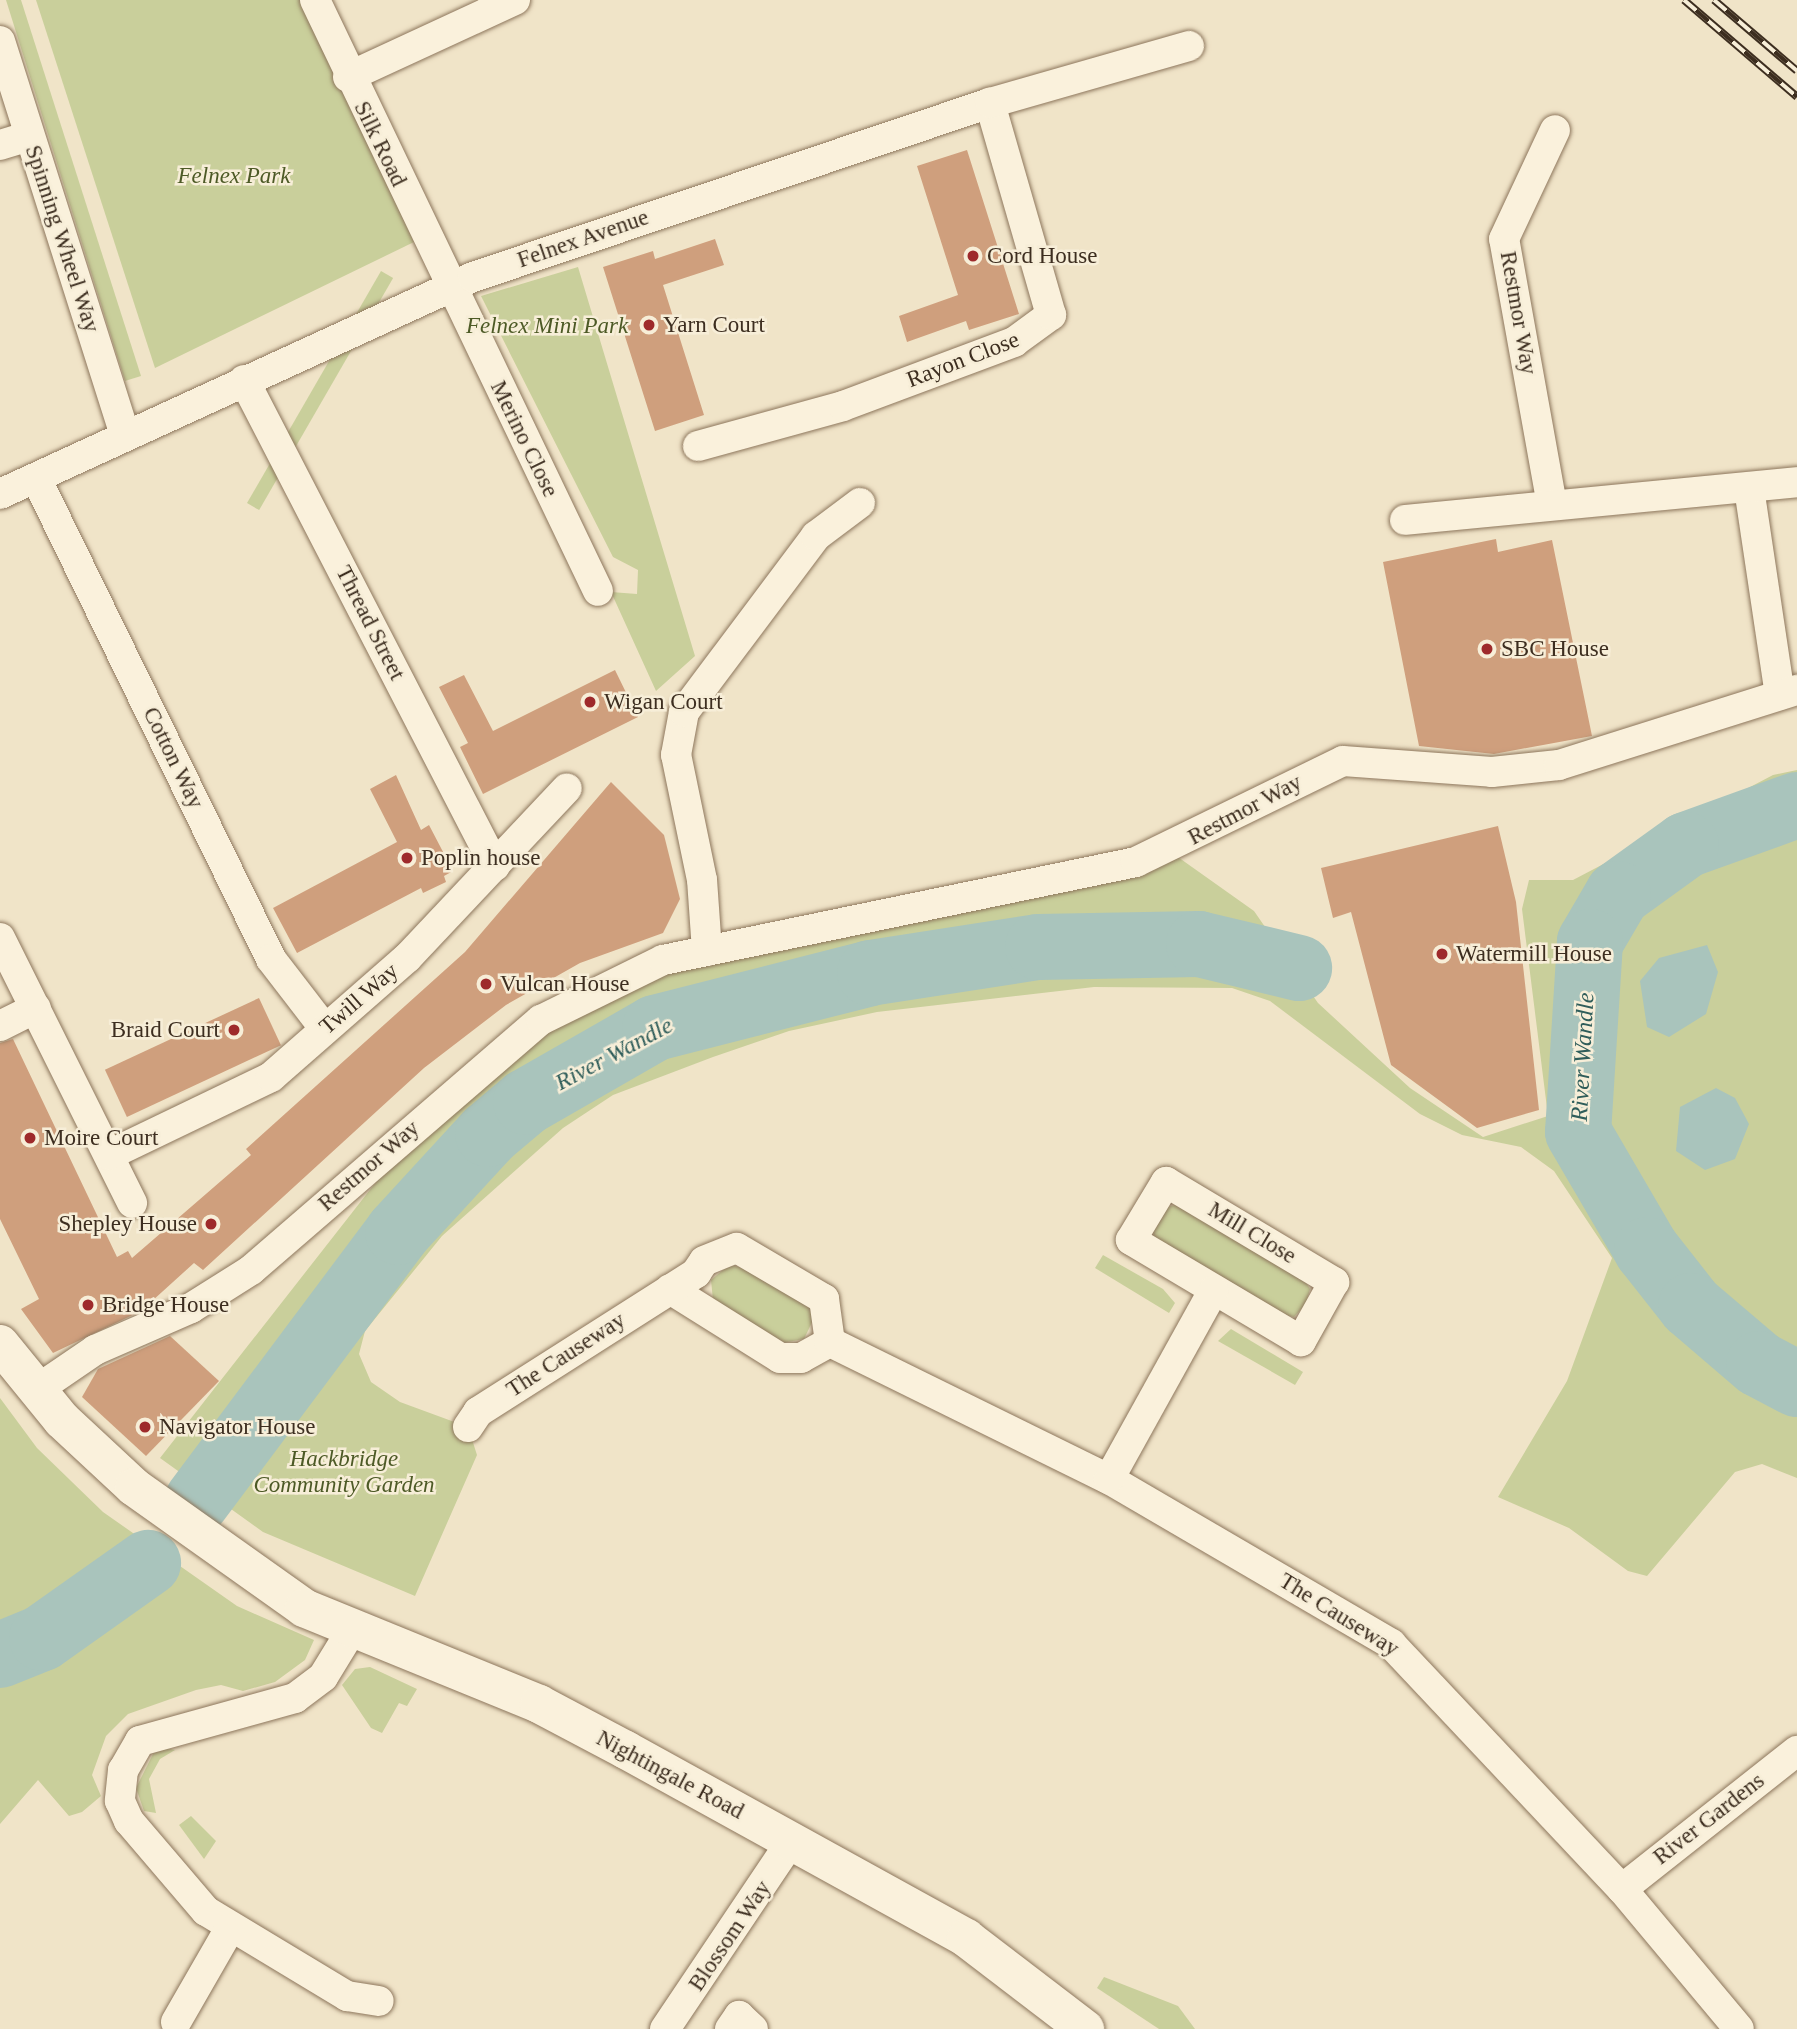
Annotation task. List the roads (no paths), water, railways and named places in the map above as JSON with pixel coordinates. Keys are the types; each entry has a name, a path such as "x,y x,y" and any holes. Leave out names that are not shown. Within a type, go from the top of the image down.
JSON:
{"main road":[{"name":"Nightingale Road","path":"0,1344 35,1391 134,1486 304,1608 539,1704 792,1840 966,1938 1066,2023"}],"street":[{"name":"Silk Road","path":"315,0 348,78 449,287"},
{"path":"348,78 515,0"},
{"name":"Spinning Wheel Way","path":"0,41 125,435"},
{"name":"Felnex Avenue","path":"0,494 449,287 990,103 1189,46"},
{"name":"Rayon Close","path":"698,446 843,406 1002,347 1036,331 1051,315 990,103"},
{"name":"Restmor Way","path":"1552,505 1504,239 1555,130"},
{"path":"0,145 29,136"},
{"name":"Merino Close","path":"449,287 598,591"},
{"name":"Thread Street","path":"244,380 495,866"},
{"name":"Cotton Way","path":"36,478 271,959 325,1029"},
{"path":"1405,520 1797,482"},
{"name":"Restmor Way","path":"35,1391 95,1350 191,1308 250,1270 541,1020 663,960 1136,862 1343,761 1492,772 1559,765 1789,692 1749,488"},
{"path":"707,951 702,880 676,755 684,712 816,536 860,503"},
{"name":"Twill Way","path":"109,1155 271,1077 407,958 567,788"},
{"path":"0,938 132,1203"},
{"path":"0,1026 36,1008"},
{"name":"Mill Close","path":"1166,1182 1334,1282 1301,1341 1213,1291 1131,1240 1166,1182"},
{"name":"The Causeway","path":"468,1427 478,1412 670,1289 704,1261 737,1248 824,1299 830,1342 1109,1479 1391,1644 1429,1677 1622,1889 1739,2029"},
{"path":"670,1289 780,1358 801,1358 830,1342"},
{"path":"1109,1479 1213,1291"},
{"path":"352,1628 312,1688 151,1737 133,1748 123,1770 120,1801 129,1821 206,1911 346,1996 379,2001"},
{"name":"River Gardens","path":"1622,1889 1797,1751"},
{"name":"Blossom Way","path":"665,2029 792,1840"},
{"path":"176,2022 230,1928"}],"water":[{"path":"1707,945 1718,972 1706,1014 1669,1037 1647,1027 1640,981 1659,958"},
{"path":"1716,1088 1735,1098 1749,1124 1735,1159 1705,1170 1676,1151 1680,1107"}],"waterway":[{"name":"River Wandle","path":"1797,805 1686,845 1618,894 1590,942 1578,1132 1647,1250 1691,1306 1759,1364 1797,1384"},
{"name":"River Wandle","path":"197,1501 398,1232 488,1134 526,1102 655,1028 870,973 1038,947 1199,944 1299,968"},
{"name":"River Wandle","path":"0,1655 42,1638 148,1563"}],"railway":[{"path":"1684,0 1797,97"},
{"path":"1714,0 1797,71"}],"place":[{"name":"Cord House","path":"973,256"},
{"name":"Yarn Court","path":"649,325"},
{"name":"SBC House","path":"1487,649"},
{"name":"Wigan Court","path":"590,702"},
{"name":"Poplin house","path":"407,858"},
{"name":"Watermill House","path":"1442,954"},
{"name":"Vulcan House","path":"486,984"},
{"name":"Braid Court","path":"234,1030"},
{"name":"Moire Court","path":"30,1138"},
{"name":"Shepley House","path":"211,1224"},
{"name":"Bridge House","path":"88,1305"},
{"name":"Navigator House","path":"145,1427"}],"park label":[{"name":"Felnex Park","path":"234,176"},
{"name":"Felnex Mini Park","path":"547,326"},
{"name":"Hackbridge Community Garden","path":"344,1472"}]}
